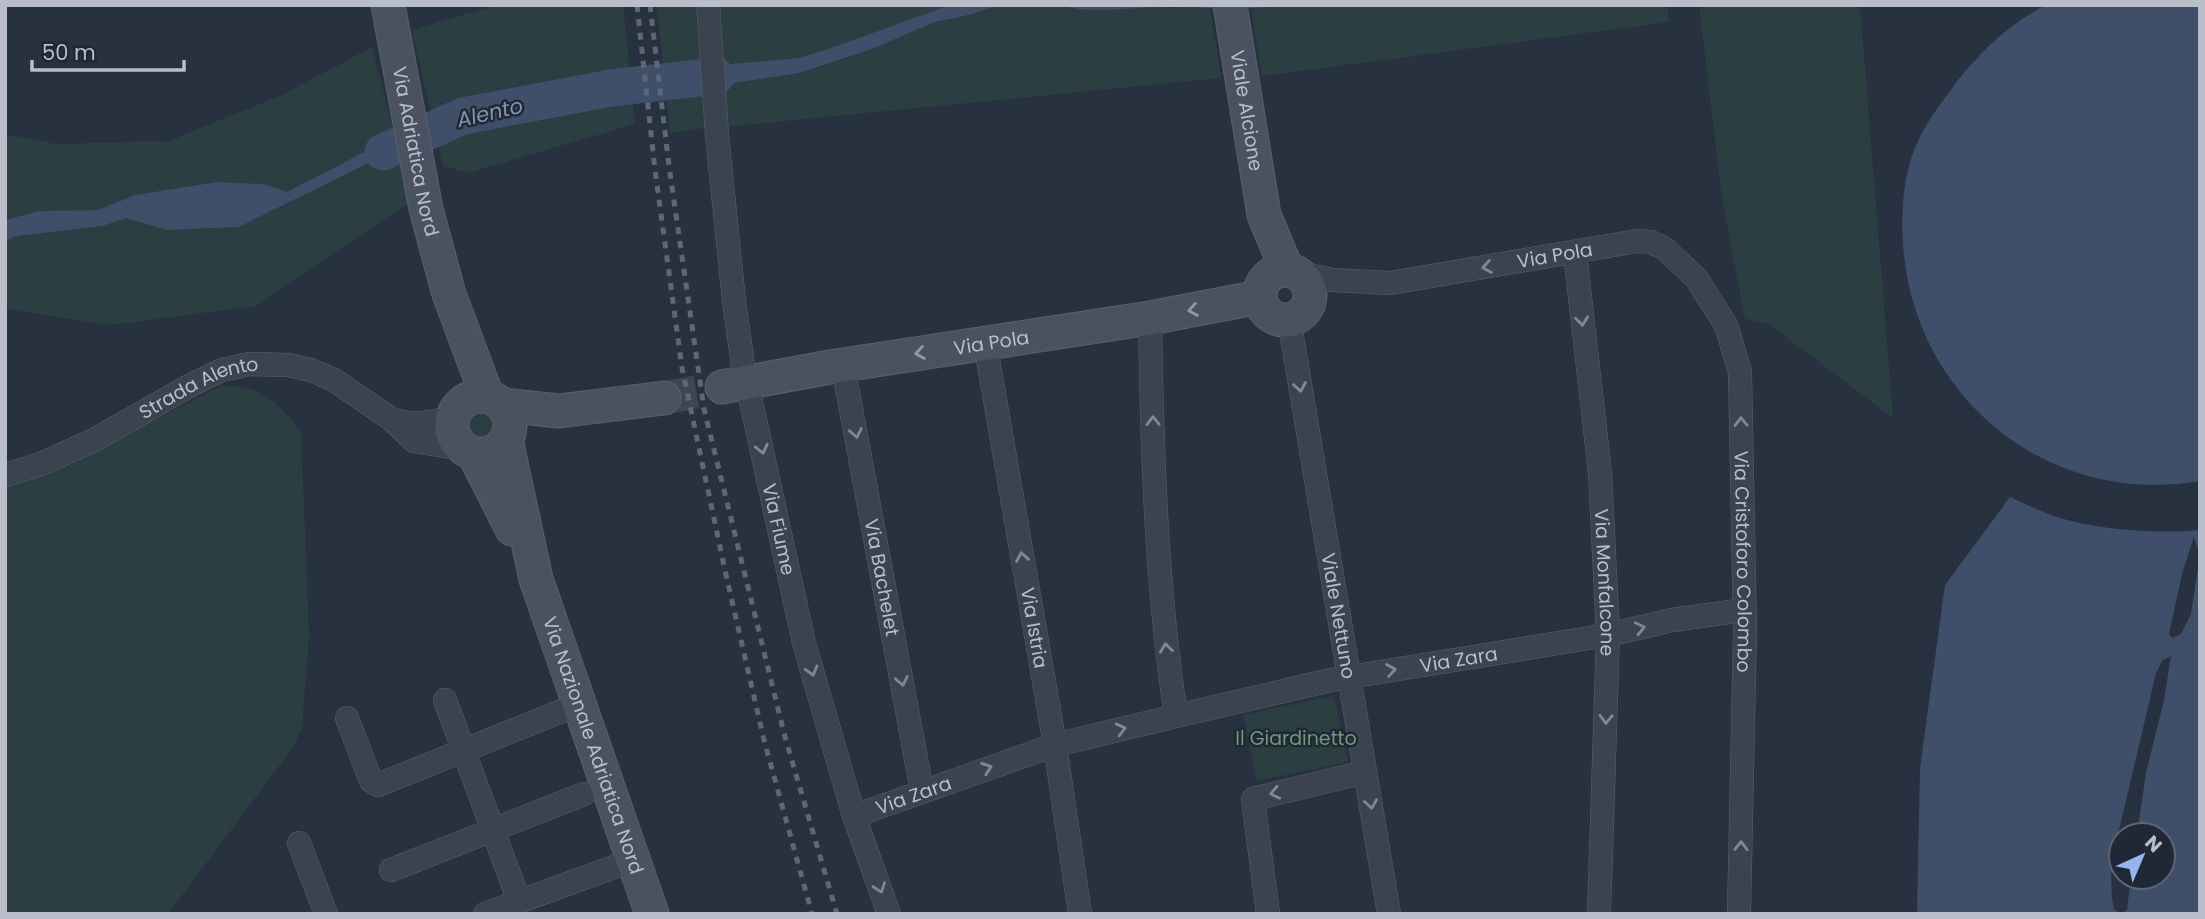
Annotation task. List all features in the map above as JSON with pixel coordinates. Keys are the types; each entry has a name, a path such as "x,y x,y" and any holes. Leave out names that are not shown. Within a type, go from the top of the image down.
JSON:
{"street":[{"name":"Via Fiume","path":"708,5 733,301 743,365 735,385 804,643 854,816 889,914"},
{"name":"Viale Alcione","path":"1230,5 1276,280"},
{"name":"Via Adriatica Nord","path":"390,11 426,209 482,425"},
{"name":"Via Pola","path":"735,385 985,342 1150,318 1276,280 1390,283 1637,241 1651,242"},
{"name":"Via Cristoforo Colombo","path":"1651,242 1676,257 1696,278 1726,325 1740,372 1744,610 1740,914"},
{"name":"Via Monfalcone","path":"1575,253 1600,473 1608,635 1600,914"},
{"path":"1276,280 1306,282 1309,298 1303,312 1289,319 1273,317 1266,312 1276,280"},
{"path":"1150,318 1155,503 1166,646 1176,716"},
{"name":"Viale Nettuno","path":"1289,319 1388,914"},
{"name":"Via Istria","path":"985,342 1055,745 1080,914"},
{"name":"Strada Alento","path":"5,475 41,464 94,440 222,370 249,364 288,365 311,370 334,380 391,419 414,441 482,425"},
{"name":"Via Bachelet","path":"843,366 922,790"},
{"path":"482,425 545,418 559,411 664,398"},
{"name":"Strada Alento","path":"391,419 408,425 482,425"},
{"name":"Via Nazionale Adriatica Nord","path":"482,425 652,914"},
{"name":"Via Zara","path":"854,816 1055,745 1176,716 1348,678 1608,635 1672,620 1744,610"},
{"path":"445,700 519,901"},
{"path":"347,718 371,781 378,785 579,704"},
{"path":"1268,914 1252,799 1366,772"},
{"path":"391,870 584,794"},
{"path":"299,843 326,914"},
{"path":"485,914 633,860"}],"green space":[{"path":"497,5 623,5 635,124 468,173 443,166 412,30"},
{"path":"657,5 695,5 706,128 670,133"},
{"path":"714,5 950,5 798,58 720,65"},
{"path":"998,5 1061,5 1098,9 1210,8 1221,78 724,127 721,85 799,73 872,49 935,22 973,14"},
{"path":"1282,5 1655,5 1668,8 1669,22 1262,76 1251,10"},
{"path":"1699,5 1860,5 1893,418 1767,323 1745,319 1722,198"},
{"path":"372,47 395,136 287,192 264,184 217,182 135,195 98,210 39,211 5,220 5,134 56,144 169,141 282,95"},
{"path":"399,148 411,202 256,306 111,325 5,309 5,241 16,236 103,226 126,218 167,230 239,227"},
{"path":"221,386 244,387 261,394 283,411 301,432 309,636 302,728 294,746 168,914 5,914 5,477 76,455"},
{"path":"481,412 491,416 495,426 491,436 481,440 471,436 467,426 471,416"},
{"name":"Il Giardinetto","path":"1334,696 1348,762 1257,781 1243,715"}],"water":[{"path":"950,5 998,5 973,14 935,22 872,49 799,73 721,85 720,65 798,58"},
{"path":"1061,5 1282,5 1252,8 1085,10"},
{"path":"2046,5 2200,5 2200,481 2144,485 2091,477 2042,458 1999,430 1962,394 1933,350 1913,300 1903,245 1902,218 1907,176 1914,150 1941,103 1975,60 1996,39"},
{"path":"664,67 684,70 700,68 702,86 666,90"},
{"path":"395,136 399,148 239,227 167,230 126,218 103,226 17,236 5,241 5,220 39,211 98,210 135,195 217,182 264,184 287,192"},
{"path":"2010,497 2054,516 2093,526 2148,531 2200,530 2200,914 1917,914 1920,768 1945,585"}],"pier":[{"path":"2194,537 2200,555 2191,614 2181,634 2173,638 2169,635 2170,629 2183,570"},
{"path":"2171,656 2164,700 2146,773 2139,821 2121,821 2156,673 2163,660"},
{"path":"2112,891 2129,891 2127,910 2121,914 2114,909"}],"waterway":[{"name":"Alento","path":"383,152 463,116 611,88 716,76"}],"tunnel":[{"path":"664,398 722,387"}],"railway":[{"path":"637,5 655,170 682,368 764,740 812,914"},
{"path":"650,5 669,166 704,409 785,737 837,914"}]}
